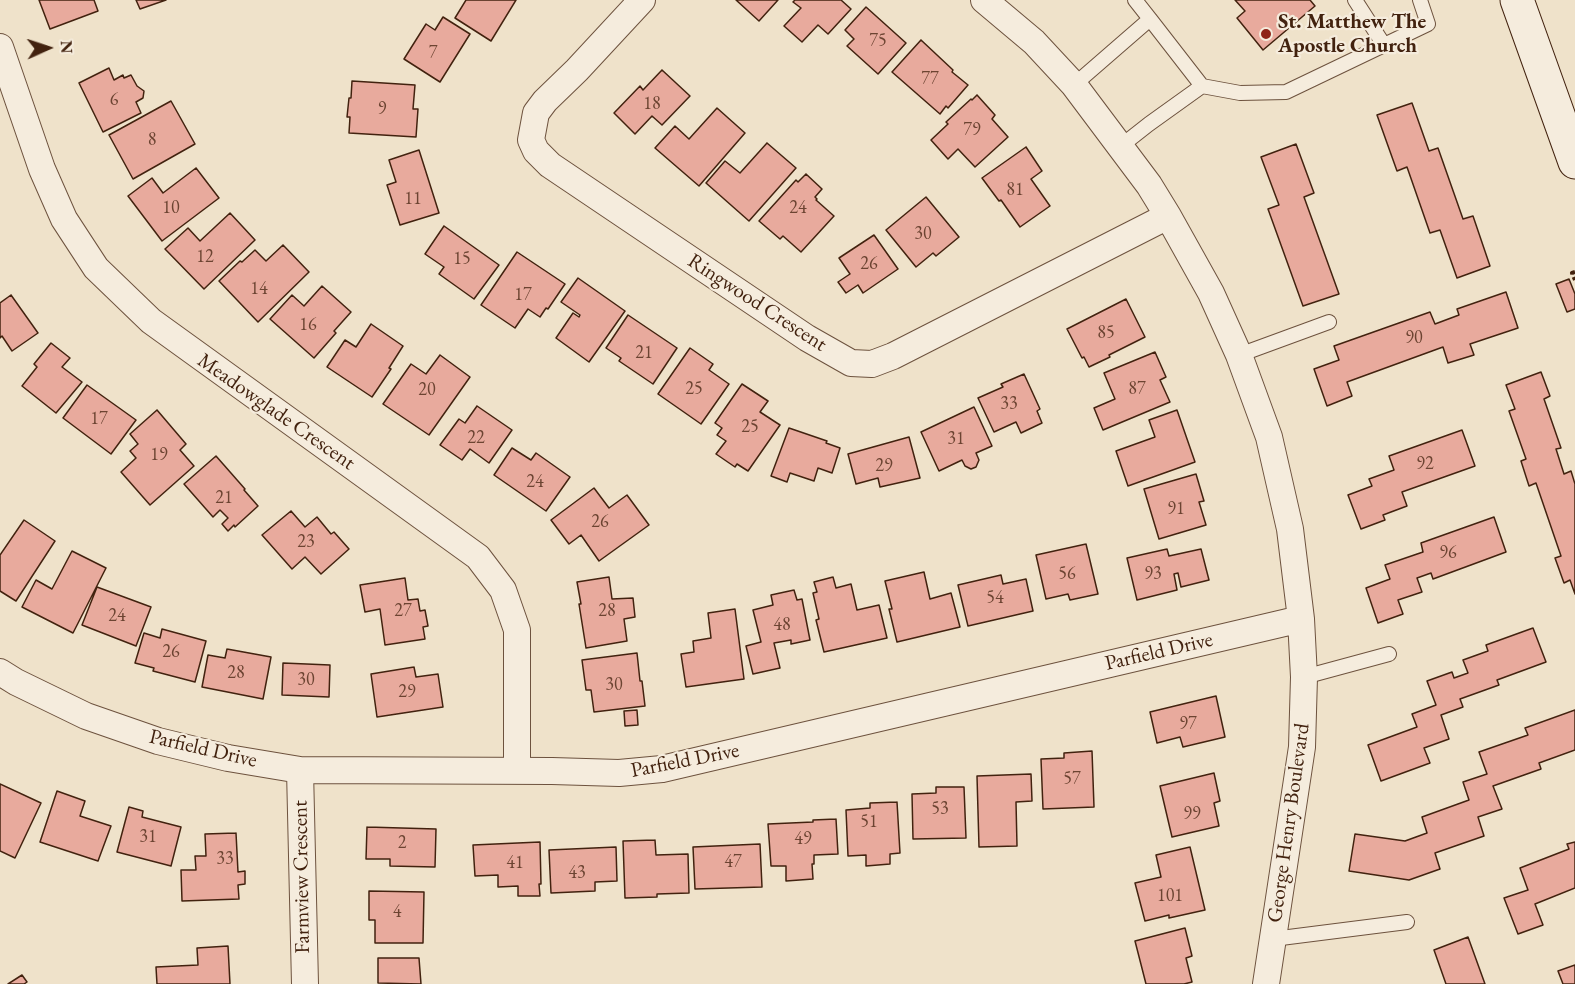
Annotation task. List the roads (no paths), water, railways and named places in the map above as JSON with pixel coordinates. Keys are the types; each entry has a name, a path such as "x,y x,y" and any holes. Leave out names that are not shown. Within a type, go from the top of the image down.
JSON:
{"main road":[{"path":"1517,0 1575,162"}],"street":[{"name":"Ringwood Crescent","path":"642,0 536,113 531,140 536,151 550,165 787,325 851,363 872,364 893,356 1168,216"},
{"name":"George Henry Boulevard","path":"984,0 1034,42 1074,85 1149,185 1211,293 1239,355 1269,437 1290,529 1301,619 1304,677 1302,747 1266,984"},
{"name":"Meadowglade Crescent","path":"0,47 42,169 64,219 96,268 150,321 478,557 503,590 517,630 517,771"},
{"name":"Parfield Drive","path":"0,672 86,716 158,741 228,758 300,770 620,773 662,770 1301,619"},
{"name":"Farmview Crescent","path":"300,770 305,984"}],"lane":[{"path":"1135,0 1203,86 1240,93 1286,92 1428,24 1420,0"},
{"path":"1355,0 1384,45"},
{"path":"1074,85 1150,19"},
{"path":"1120,146 1203,86"},
{"path":"1239,355 1329,322"},
{"path":"1304,677 1389,654"},
{"path":"1273,939 1407,922"}],"place":[{"name":"St. Matthew The Apostle Church","path":"1266,34"}]}
